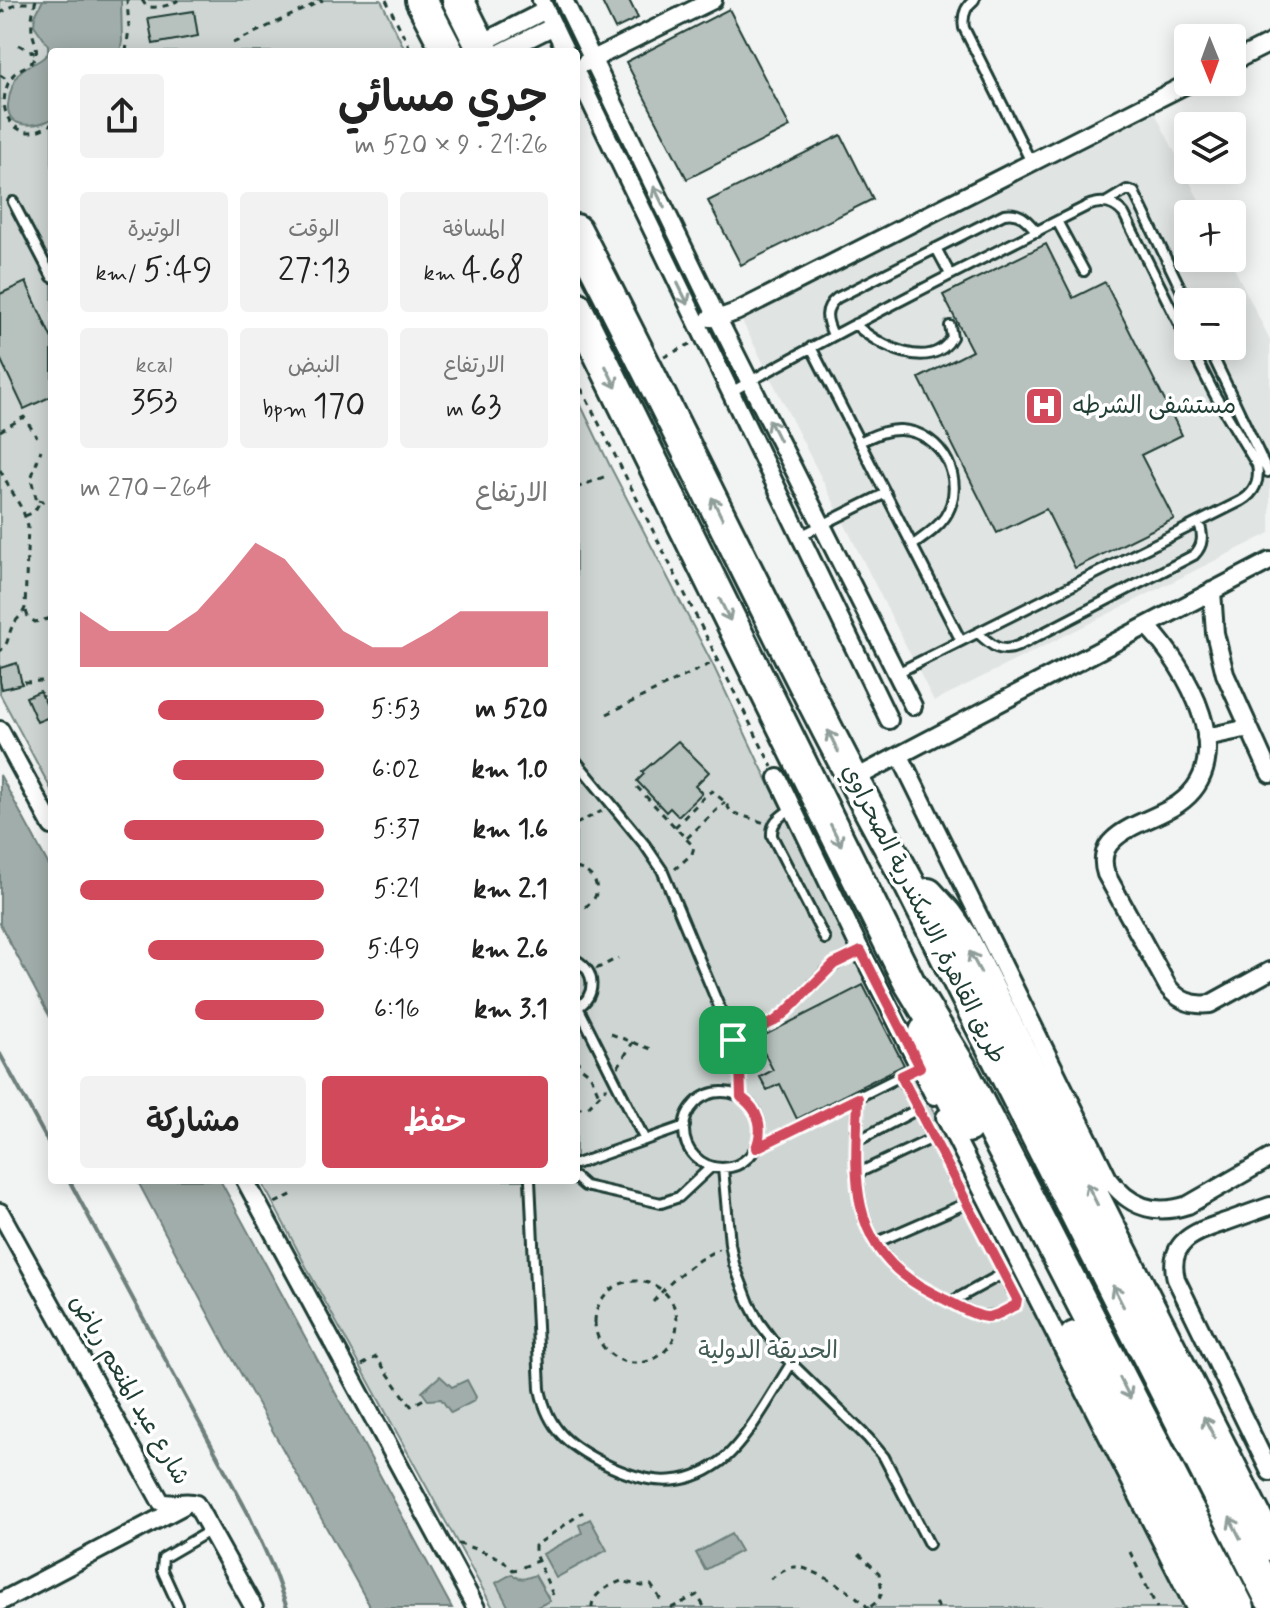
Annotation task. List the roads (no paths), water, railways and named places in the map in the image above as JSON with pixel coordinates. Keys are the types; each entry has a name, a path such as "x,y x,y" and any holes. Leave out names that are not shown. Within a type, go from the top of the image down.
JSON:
{"highway":[{"path":"421,0 446,48"},
{"path":"458,0 481,35"},
{"name":"طريق القاهرة, الاسكندرية الصحراوي","path":"580,238 852,780 909,883 1270,1598"},
{"name":"طريق القاهرة, الاسكندرية الصحراوي","path":"580,316 789,772 918,999 960,1066 1239,1608"},
{"path":"909,883 929,894 963,938 1264,1533"},
{"path":"918,999 938,1070 1214,1608"}],"street":[{"path":"564,0 717,317 913,706"},
{"path":"580,67 713,0"},
{"path":"481,35 544,5 564,48"},
{"path":"481,35 554,26"},
{"path":"1246,55 1270,43"},
{"path":"580,78 889,720"},
{"path":"696,320 736,312 1174,90"},
{"path":"852,780 1270,561"},
{"path":"1212,591 1214,623 1225,674 1270,774"},
{"path":"1147,626 1171,653 1189,685 1206,737 1205,766 1196,786 1178,804 1110,843 1103,861 1106,874 1168,987 1181,1000 1210,1004 1270,971"},
{"path":"1206,737 1249,728"},
{"path":"0,730 48,819"},
{"path":"900,756 1115,1188 1125,1198 1149,1209 1176,1209 1270,1158"},
{"path":"789,772 792,808 861,951 1195,1608"},
{"path":"247,1184 476,1608"},
{"path":"1269,1468 1176,1279 1173,1262 1179,1247 1191,1235 1270,1206"},
{"name":"شارع عبد المنعم رياض","path":"0,1212 161,1502 171,1505 196,1504 254,1608"},
{"path":"0,1602 192,1502"}],"lane":[{"path":"974,0 965,10 964,28 1031,162"},
{"path":"731,392 950,274 1094,203 1107,202 1127,190 1134,192 1180,288"},
{"path":"13,202 48,269"},
{"path":"1107,202 1124,214 1174,314"},
{"path":"833,335 827,319 828,307 832,302 1000,215 1021,216 1037,232"},
{"path":"1057,221 1084,271"},
{"path":"936,248 950,274"},
{"path":"855,324 880,344 919,354 935,352 948,344 953,333 950,326"},
{"path":"811,347 961,641"},
{"path":"897,673 1246,498 1255,488 1258,471 1254,459 1197,360"},
{"path":"1213,360 1268,472"},
{"path":"859,442 891,430 910,431 927,438 947,459 953,476 952,504 937,528 913,545"},
{"path":"800,536 886,493"},
{"path":"978,633 998,649 1013,648 1194,555 1202,539 1199,522"},
{"path":"580,766 645,845 666,877 733,1040 740,1065 741,1097"},
{"path":"792,808 773,825 773,841 825,939"},
{"path":"733,1040 775,1021 834,964 861,951"},
{"path":"580,963 590,972 592,980 590,996 580,1005"},
{"path":"580,1014 645,1140"},
{"path":"756,1148 920,1067"},
{"path":"858,1098 856,1174 862,1214 875,1243 906,1277 979,1316 998,1314 1013,1306 1017,1299 901,1076"},
{"path":"725,1093 741,1097 753,1108 760,1123 761,1132 756,1148 743,1163 723,1168 711,1167 696,1158 686,1144 685,1126 690,1111 709,1095 725,1093"},
{"path":"857,1141 918,1109"},
{"path":"580,1163 685,1126"},
{"path":"856,1174 933,1138"},
{"path":"580,1182 585,1186 661,1203 679,1197 711,1167"},
{"path":"723,1168 730,1244 749,1303 791,1364 884,1457 929,1544"},
{"path":"530,1184 540,1389 551,1421 565,1439 582,1453 647,1480 674,1481 699,1474 722,1461 740,1443 791,1364"},
{"path":"875,1243 967,1203"},
{"path":"951,1302 1004,1273"},
{"path":"178,1605 162,1570 163,1558 212,1530"}],"waterway":[{"path":"0,1054 48,1142"},
{"path":"71,1184 249,1515 287,1608"}],"place":[{"name":"مستشفى الشرطه","path":"1044,406"}],"park label":[{"name":"الحديقة الدولية","path":"768,1351"}]}
